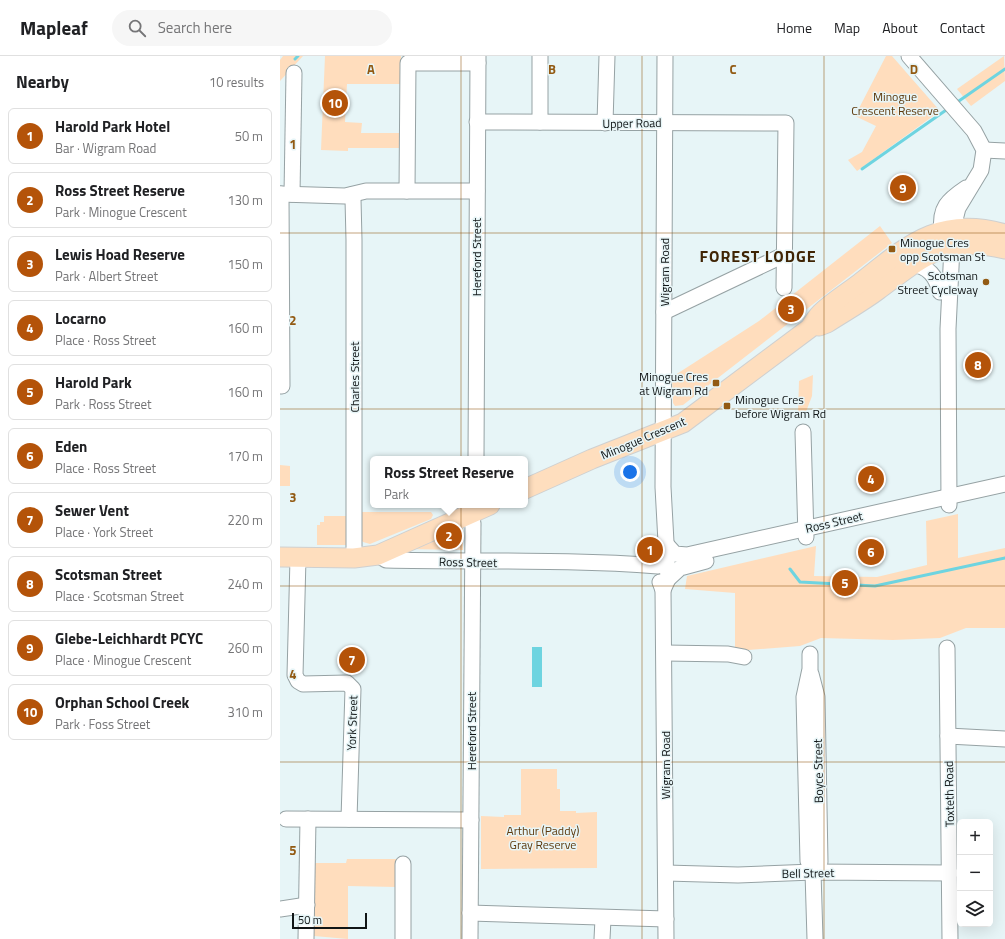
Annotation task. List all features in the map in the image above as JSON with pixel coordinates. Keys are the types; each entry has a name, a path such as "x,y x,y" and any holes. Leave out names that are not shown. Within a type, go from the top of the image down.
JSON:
{"main road":[{"path":"947,239 976,228 1005,234"},
{"name":"Minogue Crescent","path":"528,489 592,460 683,423 810,328 820,313 893,257 921,239 947,239"},
{"path":"947,239 1005,250"},
{"name":"Minogue Crescent","path":"810,328 827,323 877,290 947,239"},
{"path":"378,555 478,511"},
{"name":"Ross Street","path":"289,558 354,558 378,555"}],"street":[{"path":"540,56 540,122"},
{"path":"605,123 607,56"},
{"name":"Wigram Road","path":"665,56 663,487 666,544 666,939"},
{"path":"909,56 974,131 984,150 983,164 977,180 954,197 946,205 941,217 947,239 948,329 944,502"},
{"path":"407,191 408,63 478,60"},
{"name":"Hereford Street","path":"476,456 478,60"},
{"path":"280,386 282,386 284,194 294,72"},
{"name":"Upper Road","path":"477,122 786,123 784,255"},
{"path":"984,150 1005,152"},
{"path":"284,194 351,195 366,191 477,191"},
{"name":"Charles Street","path":"351,195 353,199 354,240 354,558"},
{"path":"944,502 940,292 947,239"},
{"path":"664,312 784,255 784,288"},
{"path":"912,264 924,267 932,273 940,292"},
{"path":"803,432 806,533"},
{"name":"Ross Street","path":"665,585 678,569 686,565 806,533 944,502 1005,484"},
{"name":"Wigram Road","path":"663,487 658,526 658,566 659,580 665,585"},
{"name":"Ross Street","path":"944,502 1005,493"},
{"name":"Hereford Street","path":"470,939 473,562 478,511"},
{"name":"Ross Street","path":"666,544 674,553 685,555 806,533"},
{"name":"Ross Street","path":"378,555 386,560 598,562 658,566"},
{"name":"York Street","path":"289,558 296,675 298,681 303,684 347,683 353,690 349,819"},
{"name":"Toxteth Road","path":"947,648 950,939"},
{"path":"665,653 728,654 744,657"},
{"name":"Boyce Street","path":"810,661 804,697 808,861 813,872 815,939"},
{"path":"948,736 1005,739"},
{"path":"286,819 471,820"},
{"path":"306,939 308,819"},
{"path":"403,864 403,939"},
{"name":"Bell Street","path":"666,873 744,875 813,872 950,873"},
{"path":"280,909 307,904"},
{"path":"470,913 666,919"},
{"path":"602,939 603,918"}],"green space":[{"path":"283,56 303,56 280,81 280,60"},
{"path":"325,56 401,56 401,84 347,84 345,122 362,123 361,133 403,133 403,148 348,148 348,151 321,150"},
{"name":"Minogue Crescent Reserve","path":"886,56 892,56 940,111 857,171 848,160 862,152 876,126 855,116"},
{"path":"1004,56 1005,81 971,106 957,89"},
{"path":"880,226 892,243 683,405 675,406 673,403 672,377 759,321"},
{"path":"813,375 812,396 804,417 798,417 799,381"},
{"path":"280,465 290,466 290,486 280,486"},
{"path":"361,512 431,512 433,515 431,519 370,544 363,542 360,538"},
{"path":"958,514 958,558 1005,548 1005,628 966,628 940,638 893,640 821,638 800,646 735,651 735,593 685,589 687,576 816,546 814,576 877,577 927,565 926,521"},
{"path":"324,516 346,516 346,545 317,545 317,525 320,525 320,522 324,522"},
{"path":"463,523 463,550 407,549"},
{"name":"Arthur (Paddy) Gray Reserve","path":"521,769 557,769 557,789 560,789 560,811 576,811 576,813 597,812 597,868 481,869 481,816 504,817 504,815 521,815"},
{"path":"347,859 397,859 396,887 348,886 348,939 314,936 312,934 312,863 346,863"}],"water":[{"path":"532,647 542,647 542,687 532,687"}],"waterway":[{"path":"295,59 298,56"},
{"path":"956,103 1005,69"},
{"path":"862,169 949,108"},
{"path":"790,569 800,582 875,586 1005,558"}],"place":[{"name":"Orphan School Creek","path":"335,103"},
{"name":"Glebe-Leichhardt PCYC","path":"903,188"},
{"name":"Minogue Cres opp Scotsman St","path":"892,249"},
{"name":"Scotsman Street Cycleway","path":"986,282"},
{"name":"Lewis Hoad Reserve","path":"791,309"},
{"name":"Scotsman Street","path":"978,365"},
{"name":"Minogue Cres at Wigram Rd","path":"716,383"},
{"name":"Minogue Cres before Wigram Rd","path":"727,406"},
{"name":"Locarno","path":"871,479"},
{"name":"Ross Street Reserve","path":"449,536"},
{"name":"Harold Park Hotel","path":"650,550"},
{"name":"Eden","path":"871,552"},
{"name":"Harold Park","path":"845,583"},
{"name":"Sewer Vent","path":"352,660"}],"district":[{"name":"FOREST LODGE","path":"758,256"}]}
